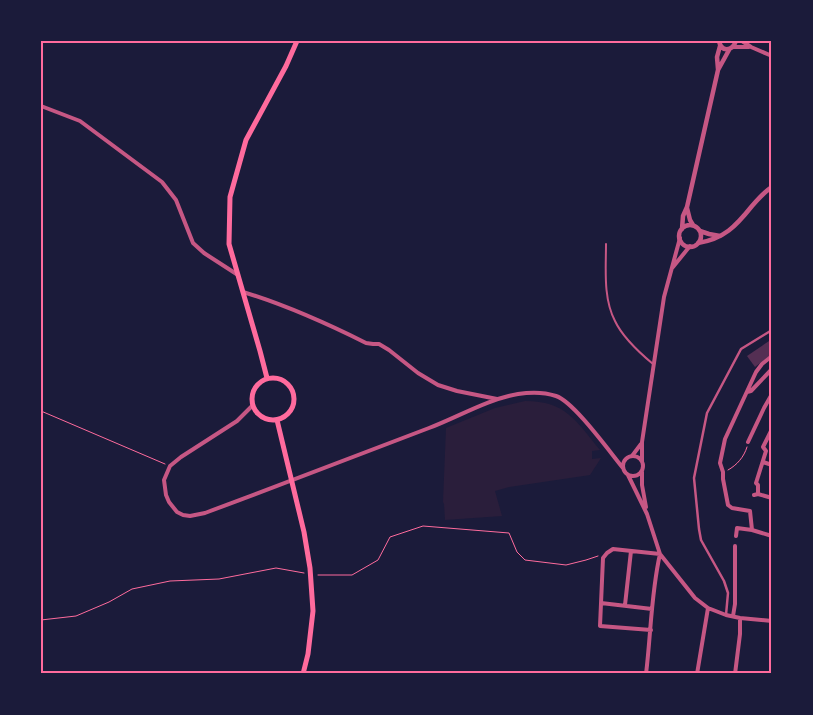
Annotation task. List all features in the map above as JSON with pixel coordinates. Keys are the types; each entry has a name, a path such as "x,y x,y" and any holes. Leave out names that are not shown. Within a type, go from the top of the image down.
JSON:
{"main road":[{"path":"267,378 229,244 230,197 246,140 286,66 297,41"},
{"path":"267,378 281,379 292,387 295,401 293,408 283,418 276,420 265,418 256,411 253,405 253,392 256,386 267,378"},
{"path":"276,420 304,532 312,574 313,611 308,654 303,674"}],"street":[{"path":"718,70 736,41"},
{"path":"742,41 772,56"},
{"path":"719,44 724,49 752,47"},
{"path":"647,514 642,485 642,442 653,364 664,297 680,238 683,216 687,207 718,70 719,44"},
{"path":"41,106 80,121 162,182 176,200 194,243 204,253 238,275"},
{"path":"680,238 684,245 690,246 715,239 733,228 758,199 772,187"},
{"path":"687,207 693,225 700,231 720,236"},
{"path":"682,229 688,225 693,225"},
{"path":"698,243 701,236 700,231"},
{"path":"671,271 690,246"},
{"path":"243,292 318,319 366,343 380,344 418,373 438,385 457,392 496,399"},
{"path":"726,614 728,593 724,580 701,540 694,478 707,414 741,349 772,330"},
{"path":"752,530 750,511 732,508 728,505 720,463 725,438 756,372 772,356"},
{"path":"747,392 751,391 772,369"},
{"path":"253,405 237,421 170,466 164,480 166,495 177,512 190,516 205,513 433,426 496,399 533,392 558,397 570,405 616,459 628,475 647,514 660,554 694,598 708,608 726,614 740,618 772,621"},
{"path":"748,442 772,394"},
{"path":"772,429 763,448 766,451 756,483 758,485 756,494 772,498"},
{"path":"623,468 625,461 638,450 642,442"},
{"path":"632,456 642,462"},
{"path":"616,459 625,461"},
{"path":"763,462 772,465"},
{"path":"628,475 634,477 642,471"},
{"path":"736,536 737,528 772,536"},
{"path":"733,616 735,604 735,546"},
{"path":"651,630 600,626 600,597 604,558 613,549 660,554"},
{"path":"625,606 632,550"},
{"path":"646,674 656,569 660,554"},
{"path":"601,603 652,609"},
{"path":"697,674 708,608"},
{"path":"735,674 740,618"}],"lane":[{"path":"606,244 607,295 612,314 616,323 639,352 653,364"}],"path":[{"path":"41,410 170,466"},
{"path":"723,472 734,466 745,454 748,442"},
{"path":"41,620 76,616 109,602 132,589 170,581 219,579 276,568 312,574 352,575 378,560 390,537 423,526 510,532 517,552 525,560 566,565 607,553"}],"shaded area":[{"path":"525,401 551,405 560,409 577,422 600,450 592,451 592,459 601,458 590,475 509,487 495,491 502,516 445,520 443,502 446,428 495,408"}],"building":[{"path":"772,339 772,354 755,367 747,356"}]}
